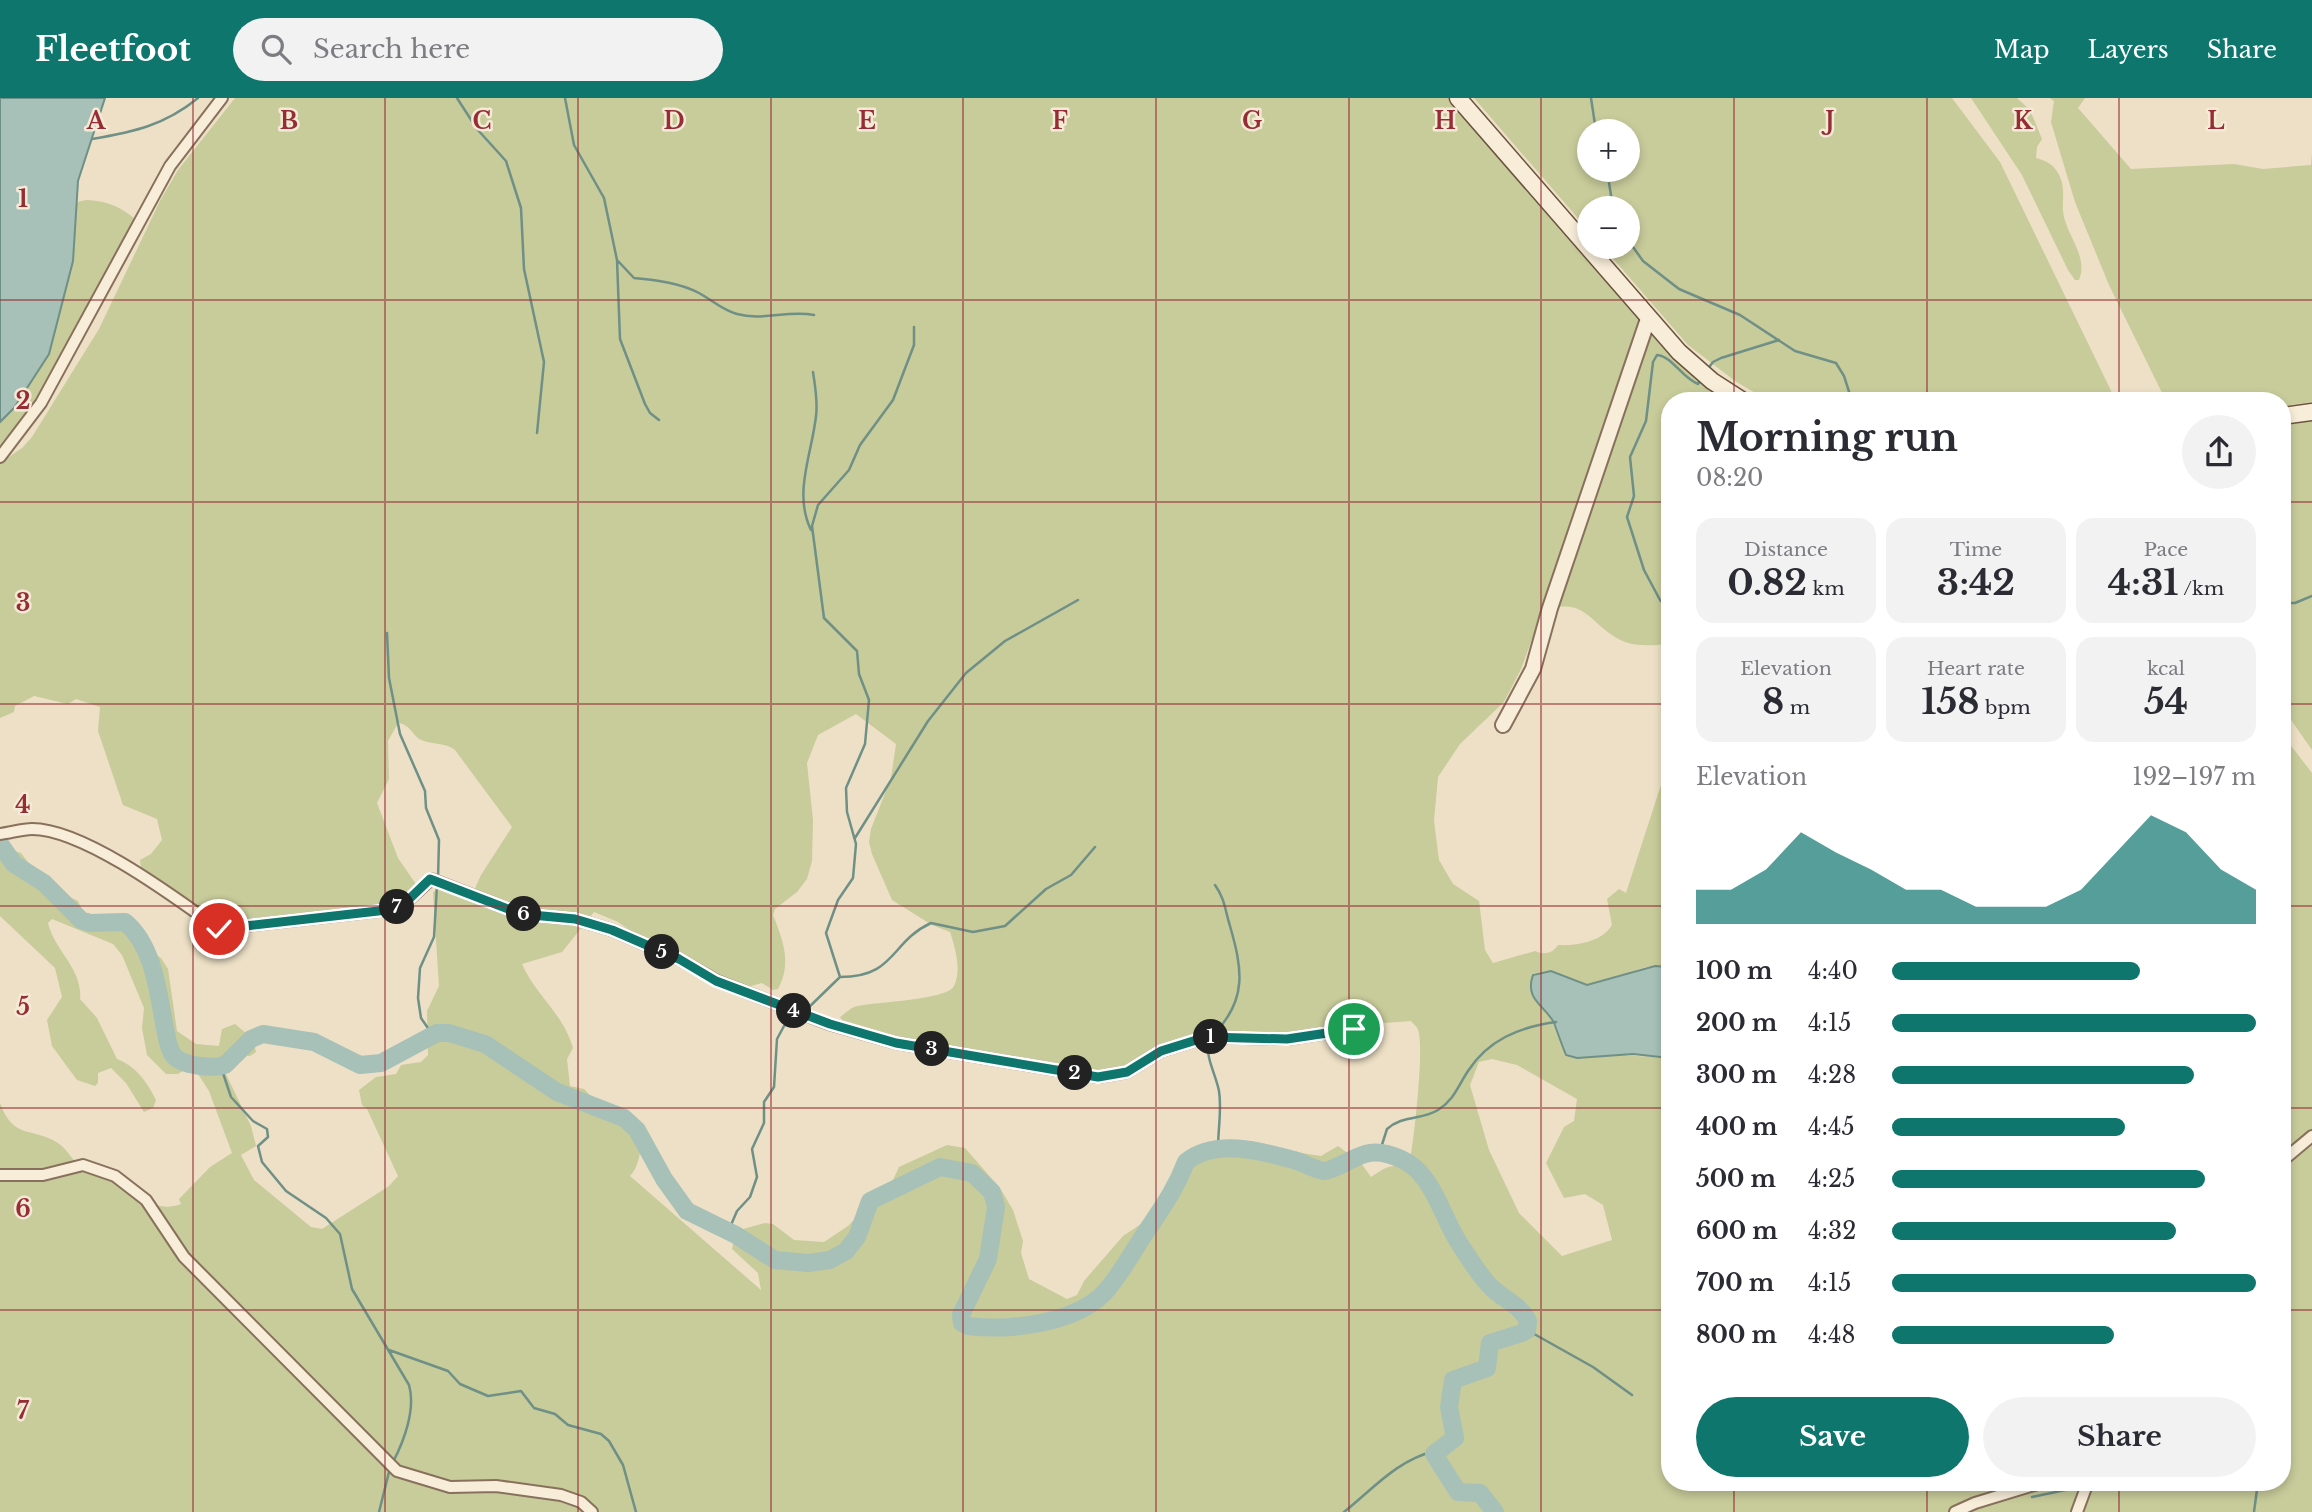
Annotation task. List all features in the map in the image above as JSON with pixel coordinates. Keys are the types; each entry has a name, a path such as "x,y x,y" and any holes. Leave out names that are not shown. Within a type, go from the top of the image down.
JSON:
{"main road":[{"path":"1458,98 1648,319 1712,381 1729,392"},
{"path":"2291,415 2312,412"}],"street":[{"path":"0,457 41,403 170,166 222,98"},
{"path":"1503,725 1533,669 1550,607 1648,319"},
{"path":"0,834 34,829 78,841 175,897 219,929 387,910 403,905 430,879 521,914 575,919 612,930 679,959 716,981 830,1024 896,1043 1098,1077 1127,1072 1161,1051 1206,1037 1287,1039 1354,1029"},
{"path":"2291,1154 2312,1136"},
{"path":"0,1175 43,1175 83,1165 115,1176 146,1200 184,1257 397,1471 450,1488 496,1486 561,1495 582,1502 592,1512"},
{"path":"1955,1512 2014,1491"},
{"path":"2077,1512 2085,1491"}],"green space":[{"path":"235,98 1449,98 1577,247 1577,259 1587,259 1659,343 1720,392 1661,392 1661,644 1625,642 1613,636 1579,609 1557,607 1542,612 1521,669 1504,702 1460,744 1438,777 1434,821 1439,860 1453,884 1479,901 1485,950 1493,963 1535,951 1548,953 1558,945 1580,944 1608,931 1612,925 1607,899 1619,889 1626,893 1661,785 1661,966 1639,969 1590,984 1582,984 1552,972 1533,974 1557,1034 1577,1058 1604,1054 1661,1058 1661,1491 2291,1491 2291,746 2312,773 2312,1512 0,1512 0,1103 5,1115 17,1128 49,1138 64,1148 80,1166 100,1172 149,1203 160,1206 181,1204 179,1199 210,1167 232,1153 209,1091 196,1071 186,1069 178,1074 166,1074 147,1055 142,1028 144,1008 122,955 113,944 52,919 48,923 51,933 77,978 80,999 97,1018 117,1059 130,1066 145,1081 156,1100 153,1108 144,1112 126,1083 111,1068 98,1073 98,1083 95,1086 77,1080 52,1046 47,1020 62,997 55,968 0,916 0,836 4,837 6,848 21,853 46,886 78,901 86,918 101,921 133,920 141,944 161,958 168,969 177,1031 196,1044 219,1046 222,1029 235,1024 253,1039 256,1052 250,1056 229,1056 222,1066 251,1126 256,1146 241,1155 254,1180 311,1227 322,1229 389,1186 398,1176 367,1109 362,1105 359,1090 376,1077 396,1074 401,1065 421,1062 428,1055 427,1011 439,986 433,892 449,882 473,893 481,875 512,827 455,750 421,740 405,725 398,723 388,741 389,779 377,803 398,858 420,890 400,904 253,930 233,931 214,921 141,868 140,860 151,854 162,840 157,819 123,805 98,731 100,707 76,699 68,704 34,696 15,706 14,712 0,718 0,463 22,448 32,437 99,329 160,201 178,170","holes":["856,714 896,744 891,778 871,829 869,842 872,854 892,900 932,925 950,932 958,966 956,980 949,991 939,994 853,1008 840,1017 846,1027 1010,1065 1082,1076 1124,1069 1176,1039 1213,1027 1246,1035 1329,1034 1358,1025 1411,1021 1418,1030 1420,1056 1408,1171 1393,1166 1371,1177 1361,1163 1338,1146 1321,1156 1229,1142 1218,1154 1194,1165 1162,1210 1123,1236 1084,1281 1077,1295 1067,1299 1029,1279 1021,1253 1023,1241 1013,1210 1000,1188 965,1148 947,1145 899,1167 893,1180 848,1226 824,1242 794,1240 773,1224 765,1223 736,1231 732,1249 758,1273 761,1290 630,1176 637,1165 640,1151 637,1123 610,1116 584,1089 570,1086 567,1059 573,1048 569,1036 522,964 562,952 594,912 618,922 656,948 735,985 751,986 762,983 773,990 778,989 785,970 785,961 783,943 773,915 775,909 797,892 807,879 812,861 813,820 807,763 818,735","1492,1059 1517,1065 1577,1099 1574,1121 1564,1127 1546,1163 1564,1198 1585,1194 1603,1205 1612,1240 1562,1256 1519,1213 1489,1150 1470,1085 1479,1062"]},
{"path":"1474,98 1952,98 2000,162 2112,392 1754,392 1688,345 1613,259 1640,259 1640,196 1577,196 1577,217"},
{"path":"1971,98 2017,98 2030,110 2042,139 2037,147 2036,158 2053,167 2062,183 2065,220 2081,262 2079,280 2075,280 2068,270 2022,175"},
{"path":"2050,98 2085,98 2078,108 2131,169 2234,164 2263,169 2311,165 2312,153 2312,402 2291,405 2291,392 2162,392 2109,285 2075,202 2051,122 2054,101"},
{"path":"86,200 112,205 135,219 20,432 0,449 0,422 23,393 73,261 77,202"},
{"path":"2312,418 2312,750 2291,720 2291,420"}],"water":[{"path":"0,98 105,98 78,181 73,261 49,354 14,408 0,422"},
{"path":"1661,966 1661,1057 1633,1054 1577,1058 1566,1055 1554,1023 1531,991 1533,975 1551,971 1587,985"}],"waterway":[{"path":"92,139 161,121 198,98"},
{"path":"457,98 477,129 506,161 521,208 524,269 544,362 537,433"},
{"path":"565,98 574,145 604,198 617,260 620,339 645,404 650,413 659,420"},
{"path":"1591,98 1594,119"},
{"path":"1609,182 1611,196"},
{"path":"1640,257 1679,289 1740,315 1795,351 1836,363 1849,392"},
{"path":"617,260 634,278 684,287 737,314 814,315"},
{"path":"840,977 826,933 838,900 853,878 856,844 847,812 846,788 865,744 869,700 859,674 857,651 824,618 812,526 818,505 849,470 860,445 893,400 914,345 914,327"},
{"path":"1707,370 1713,362 1721,358 1779,340"},
{"path":"1661,601 1644,570 1627,517 1634,496 1630,457 1646,421 1653,362 1657,355 1667,359 1692,381 1698,384 1701,379"},
{"path":"811,530 806,516 804,488 817,410 813,372"},
{"path":"2291,603 2312,596"},
{"path":"855,838 928,721 966,673 1005,641 1078,600"},
{"path":"387,633 389,678 400,734 425,791 426,808 439,840 438,879"},
{"path":"0,844 14,864 44,883 81,920 90,923 125,922 135,932 149,957 170,1049 173,1055 183,1062 205,1066 225,1065 251,1039 263,1034 314,1042 360,1065 381,1063 437,1033 449,1033 485,1044 557,1092 624,1118 637,1130 664,1179 687,1211 736,1235 775,1260 808,1263 830,1260 846,1251 857,1237 870,1201 940,1167 972,1173 992,1192 996,1207 988,1259 961,1315 962,1323 968,1326 1002,1327 1040,1323 1076,1312 1091,1304 1115,1279 1167,1200 1186,1162 1210,1150 1253,1150 1325,1171 1368,1153 1388,1154 1401,1159 1422,1175 1454,1235 1480,1274 1493,1289 1521,1311 1528,1321 1527,1330 1522,1333 1490,1343 1487,1368 1453,1380 1449,1407 1455,1438 1434,1454 1458,1492 1480,1493 1495,1512"},
{"path":"840,977 858,975 883,965 907,939 931,923 973,932 1005,926 1046,889 1071,875 1095,847"},
{"path":"432,1034 421,1018 418,998 420,968 434,937 437,885"},
{"path":"1214,1034 1233,1008 1239,983 1234,941 1223,900 1215,885"},
{"path":"805,1011 840,977"},
{"path":"728,1232 737,1211 750,1197 757,1177 752,1149 764,1123 764,1102 774,1087 777,1039 784,1026 796,1017"},
{"path":"1379,1154 1387,1129 1399,1122 1438,1110 1452,1097 1476,1060 1495,1043 1529,1027 1556,1022"},
{"path":"1208,1042 1208,1055 1220,1098 1218,1148"},
{"path":"221,1067 231,1097 253,1121 267,1129 268,1137 258,1146 262,1162 286,1191 326,1218 340,1234 352,1289 409,1385 410,1414 405,1435 393,1462"},
{"path":"1527,1330 1593,1367 1632,1395"},
{"path":"389,1350 448,1371 460,1384 488,1396 521,1391 534,1408 555,1414 568,1425 601,1434 609,1441 623,1465 636,1512"},
{"path":"1344,1512 1397,1468 1435,1451"},
{"path":"379,1512 390,1468"},
{"path":"2032,1497 2060,1491"},
{"path":"2254,1512 2257,1491"}],"route":[{"path":"219,929 241,929 387,910 403,905 430,879 521,914 575,919 612,930 679,959 716,981 830,1024 896,1043 1098,1077 1127,1072 1161,1051 1206,1037 1287,1039 1354,1029"}]}
